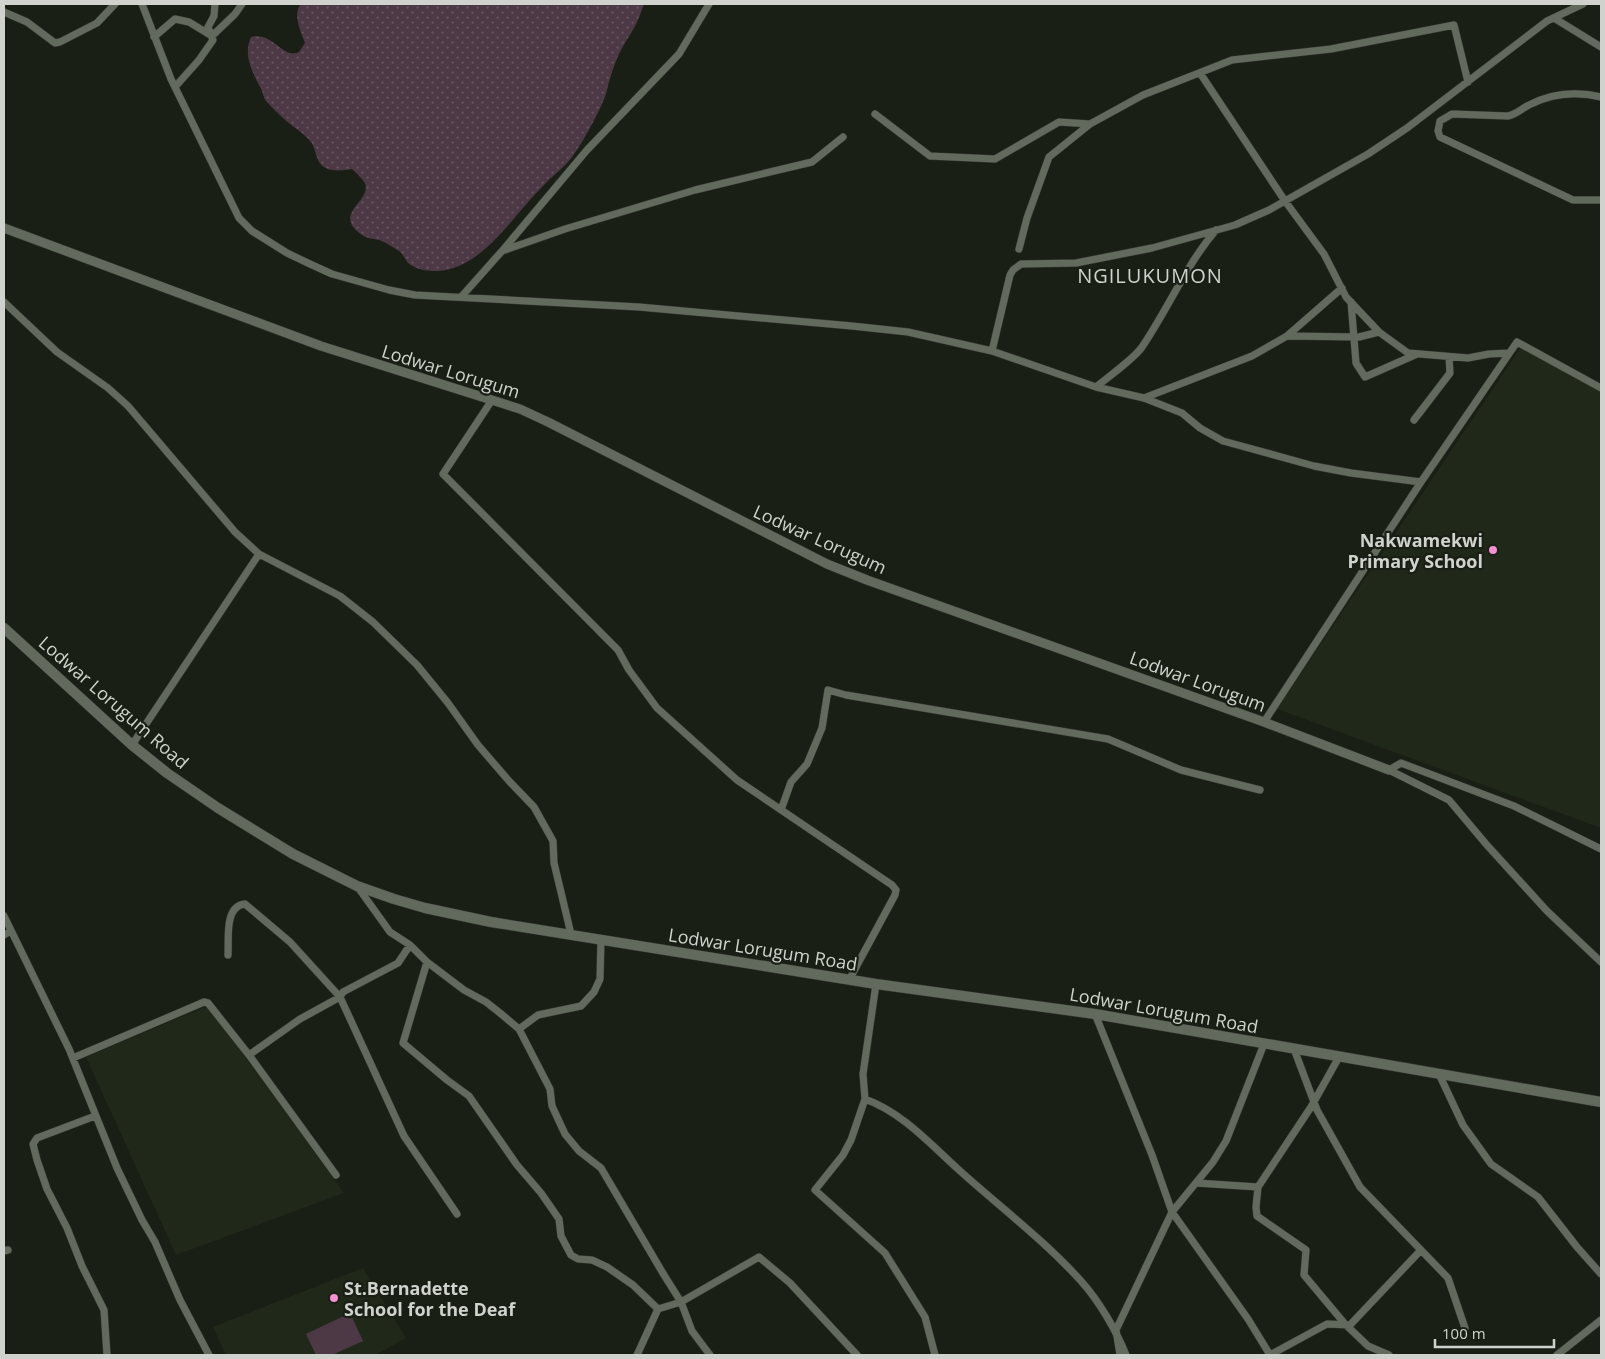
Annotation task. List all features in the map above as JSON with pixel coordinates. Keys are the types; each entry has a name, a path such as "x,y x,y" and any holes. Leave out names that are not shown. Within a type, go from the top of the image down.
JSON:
{"main road":[{"name":"Lodwar Lorugum Road","path":"4,628 132,744 167,773 272,842 316,866 375,893 425,908 492,922 849,980 1095,1014 1601,1102"}],"street":[{"path":"4,12 27,22 55,43 96,23 115,4"},
{"path":"142,4 175,87 239,218 252,231 287,253 332,274 382,289 415,295 462,296 639,307 908,332 992,351 1096,386 1144,398 1182,413 1200,428 1224,441 1314,466 1421,482"},
{"path":"175,87 199,60 213,40 208,27 214,16 215,4"},
{"path":"212,36 235,14 242,4"},
{"path":"462,296 587,150 678,54 708,4"},
{"path":"992,351 1010,275 1021,264 1076,262 1152,248 1235,225 1285,201 1376,149 1408,128 1547,21 1583,4"},
{"path":"1554,18 1601,47"},
{"path":"154,37 175,19 189,22 212,36"},
{"path":"1019,249 1027,218 1050,157 1090,124 1143,95 1232,60 1331,49 1454,25 1468,82"},
{"path":"1200,73 1285,201 1324,254 1351,302 1380,332 1408,353 1468,358 1510,353"},
{"path":"1601,98 1584,93 1552,95 1528,105 1516,114 1508,116 1452,114 1440,121 1438,131 1440,136 1573,200 1601,200"},
{"path":"875,114 930,156 995,159 1059,122 1090,124"},
{"path":"502,251 565,229 695,190 812,162 843,137"},
{"name":"Lodwar Lorugum","path":"4,228 321,346 520,409 826,564 1264,722 1389,770 1449,800 1547,911 1601,962"},
{"path":"1096,386 1141,348 1171,296 1208,239 1216,230"},
{"path":"1144,398 1252,356 1287,336 1342,288"},
{"path":"4,302 58,352 108,388 128,406 230,526 259,554 340,596 373,622 417,665 448,703 478,745 534,807 553,841 554,863 571,934"},
{"path":"1351,302 1356,363 1366,377 1417,354"},
{"path":"1287,336 1354,337 1380,332"},
{"path":"1264,722 1421,482 1517,342 1601,388"},
{"path":"1414,420 1450,373 1449,356"},
{"path":"492,400 443,474 618,650 629,670 663,714 737,780 892,885 896,890 849,980"},
{"path":"132,744 259,554"},
{"path":"781,810 791,782 807,764 822,728 828,690 846,696 1108,739 1182,770 1260,790"},
{"path":"1389,770 1401,763 1514,806 1601,849"},
{"path":"357,886 390,932 410,945 427,962 464,990 486,1002 519,1029 550,1089 552,1106 565,1134 579,1151 601,1168 681,1302 692,1331 710,1355"},
{"path":"228,954 231,913 240,904 245,904 290,942 340,996 404,1136 457,1214"},
{"path":"4,916 73,1058 95,1116 127,1190 155,1242 180,1300 208,1355"},
{"path":"4,935 11,931"},
{"path":"519,1029 538,1015 581,1006 587,1000 594,992 600,979 601,939"},
{"path":"249,1055 300,1019 344,992 398,963 410,945"},
{"path":"427,962 403,1044 469,1096 517,1165 541,1193 559,1219 561,1236 571,1255 578,1259 592,1260 608,1267 634,1285 658,1310"},
{"path":"876,984 863,1074 865,1099 851,1140 843,1156 815,1190 885,1254 925,1316 935,1355"},
{"path":"73,1058 204,1002 208,1003 249,1055 336,1176"},
{"path":"1095,1014 1152,1155 1172,1212 1248,1318 1270,1355 1327,1324 1350,1324 1421,1250"},
{"path":"1120,1355 1116,1330 1172,1212 1213,1162 1226,1141 1264,1044"},
{"path":"1294,1049 1314,1102 1360,1187 1448,1278 1465,1328"},
{"path":"1339,1057 1314,1102 1258,1187 1256,1207 1258,1216 1306,1250 1304,1275 1345,1324 1368,1346 1389,1355"},
{"path":"1439,1074 1462,1125 1490,1164 1538,1197 1601,1274"},
{"path":"865,1099 876,1103 912,1127 1037,1238 1082,1282 1116,1330 1126,1355"},
{"path":"95,1116 37,1138 33,1144 47,1189 104,1310 107,1355"},
{"path":"1196,1183 1258,1187"},
{"path":"637,1355 658,1310 681,1302 759,1257 790,1282 857,1355"},
{"path":"1557,1355 1601,1320"}],"shaded area":[{"path":"301,4 644,4 635,25 622,47 600,108 572,157 481,253 466,263 450,269 433,271 413,266 397,250 383,241 365,237 354,227 350,220 351,214 366,190 364,181 352,169 332,170 322,166 311,142 265,99 248,57 251,37 259,36 266,38 288,52 299,52 305,43 297,18 298,8"},
{"name":"Nakwamekwi Primary School","path":"1521,347 1601,391 1601,828 1277,709"},
{"path":"208,1006 344,1193 176,1255 86,1057"},
{"name":"St.Bernadette School for the Deaf","path":"363,1268 406,1338 375,1355 226,1355 213,1327"},
{"path":"350,1313 363,1341 332,1355 316,1355 306,1334"}],"place":[{"name":"Nakwamekwi Primary School","path":"1493,550"},
{"name":"St.Bernadette School for the Deaf","path":"334,1298"}],"district":[{"name":"NGILUKUMON","path":"1150,275"}]}
